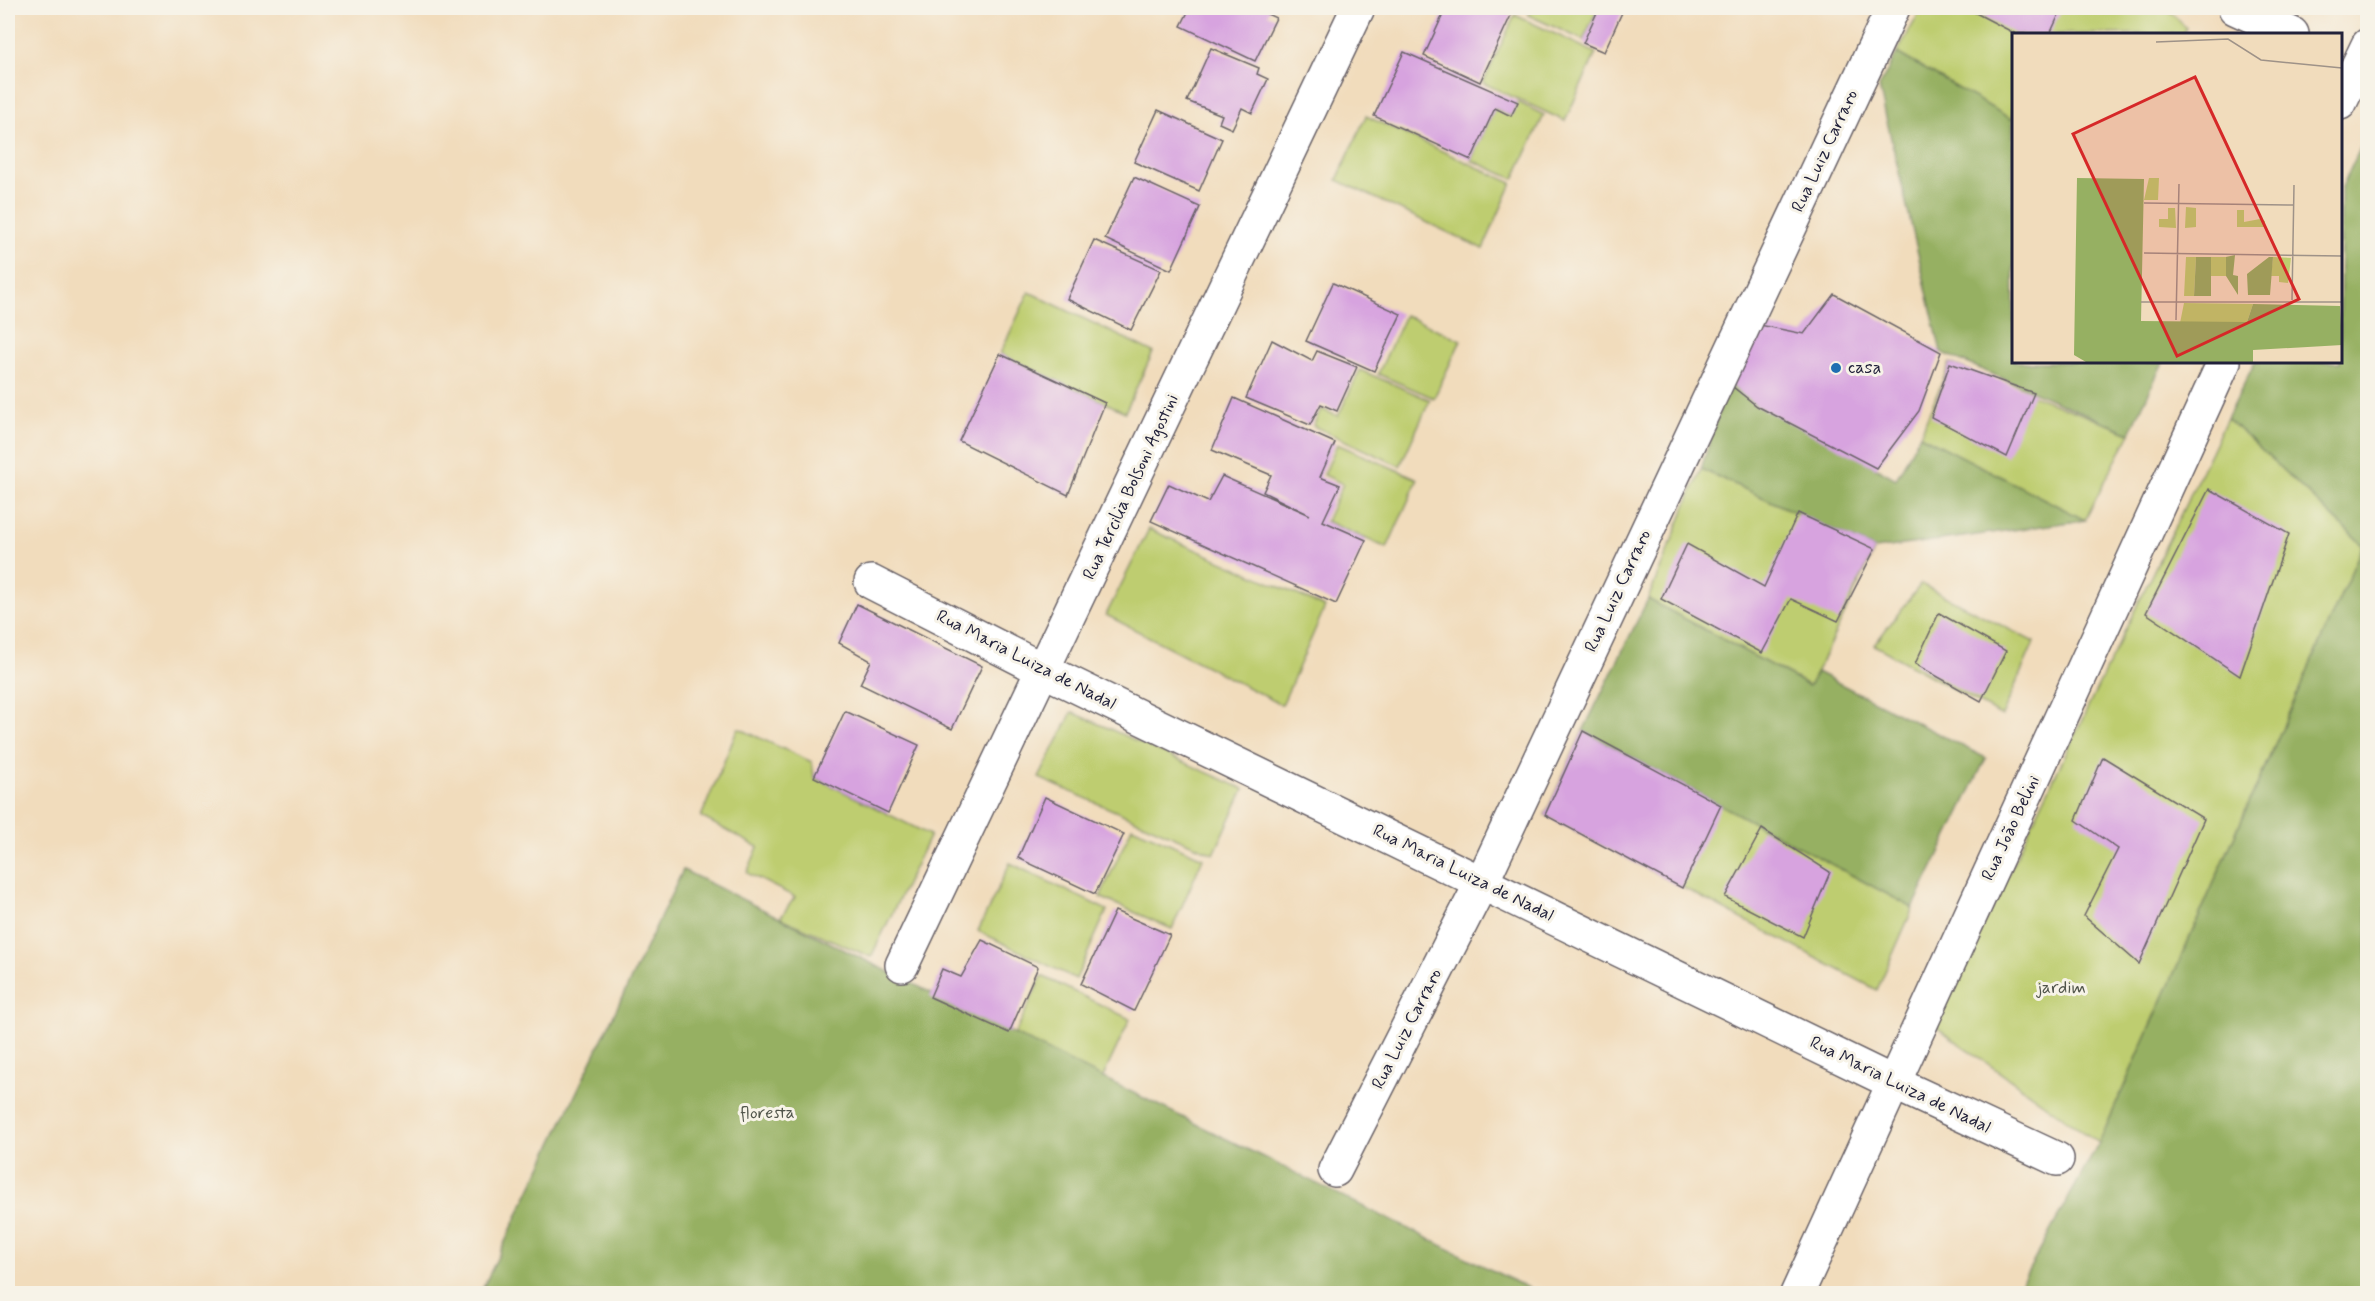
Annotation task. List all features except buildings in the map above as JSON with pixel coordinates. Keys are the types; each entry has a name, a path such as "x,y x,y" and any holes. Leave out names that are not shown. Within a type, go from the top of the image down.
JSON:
{"street":[{"name":"Rua Tercilia Bolsoni Agostini","path":"902,965 1358,8"},
{"name":"Rua Luiz Carraro","path":"1335,1170 1482,882 1893,8"},
{"path":"2235,8 2290,33"},
{"path":"2342,97 2355,56"},
{"name":"Rua João Belini","path":"1797,1293 2224,363"},
{"name":"Rua Maria Luiza de Nadal","path":"872,582 1043,670 1894,1083 2057,1159"}],"green space":[{"path":"1531,8 1598,8 1583,40 1528,15"},
{"path":"1922,8 2167,8 2186,28 2183,33 2012,33 2012,123 1897,53"},
{"path":"1515,15 1596,53 1565,121 1483,83"},
{"path":"1897,53 2012,119 2012,363 2163,363 2130,433 1941,352 1879,87"},
{"path":"1518,102 1544,115 1514,179 1471,160 1495,108 1511,116"},
{"path":"1366,116 1512,183 1483,249 1337,180"},
{"path":"2367,134 2367,1293 2016,1293 2099,1143 2363,545 2227,418 2254,363 2342,363 2342,187"},
{"path":"1029,292 1153,352 1125,412 1000,354"},
{"path":"1405,315 1461,340 1434,398 1378,374"},
{"path":"1950,363 2130,433 2085,520 1920,435"},
{"path":"1360,370 1430,400 1400,466 1313,426 1321,409 1338,416"},
{"path":"1728,383 1896,479 1920,435 2085,520 1875,549 1701,469"},
{"name":"jardim","path":"2227,418 2363,545 2099,1143 1935,1026"},
{"path":"1337,444 1418,479 1387,548 1326,521 1343,484 1324,475"},
{"path":"1701,469 1875,549 1810,686 1648,599"},
{"path":"1149,529 1325,607 1282,705 1106,615"},
{"path":"1921,584 2034,642 2002,716 1874,645"},
{"path":"1648,599 1809,686 1817,672 1986,758 1913,908 1583,731"},
{"path":"1072,712 1244,789 1214,854 1039,778"},
{"path":"738,728 812,762 814,777 930,835 871,957 780,918 795,897 747,873 758,847 701,817"},
{"path":"1583,731 1913,908 1877,990 1545,815"},
{"path":"1132,827 1203,858 1172,929 1100,897"},
{"path":"1010,863 1107,910 1076,979 978,931"},
{"name":"floresta","path":"683,870 1538,1293 480,1294"},
{"path":"1042,976 1130,1019 1102,1079 1014,1036"}],"place":[{"name":"casa","path":"1836,368"}]}
